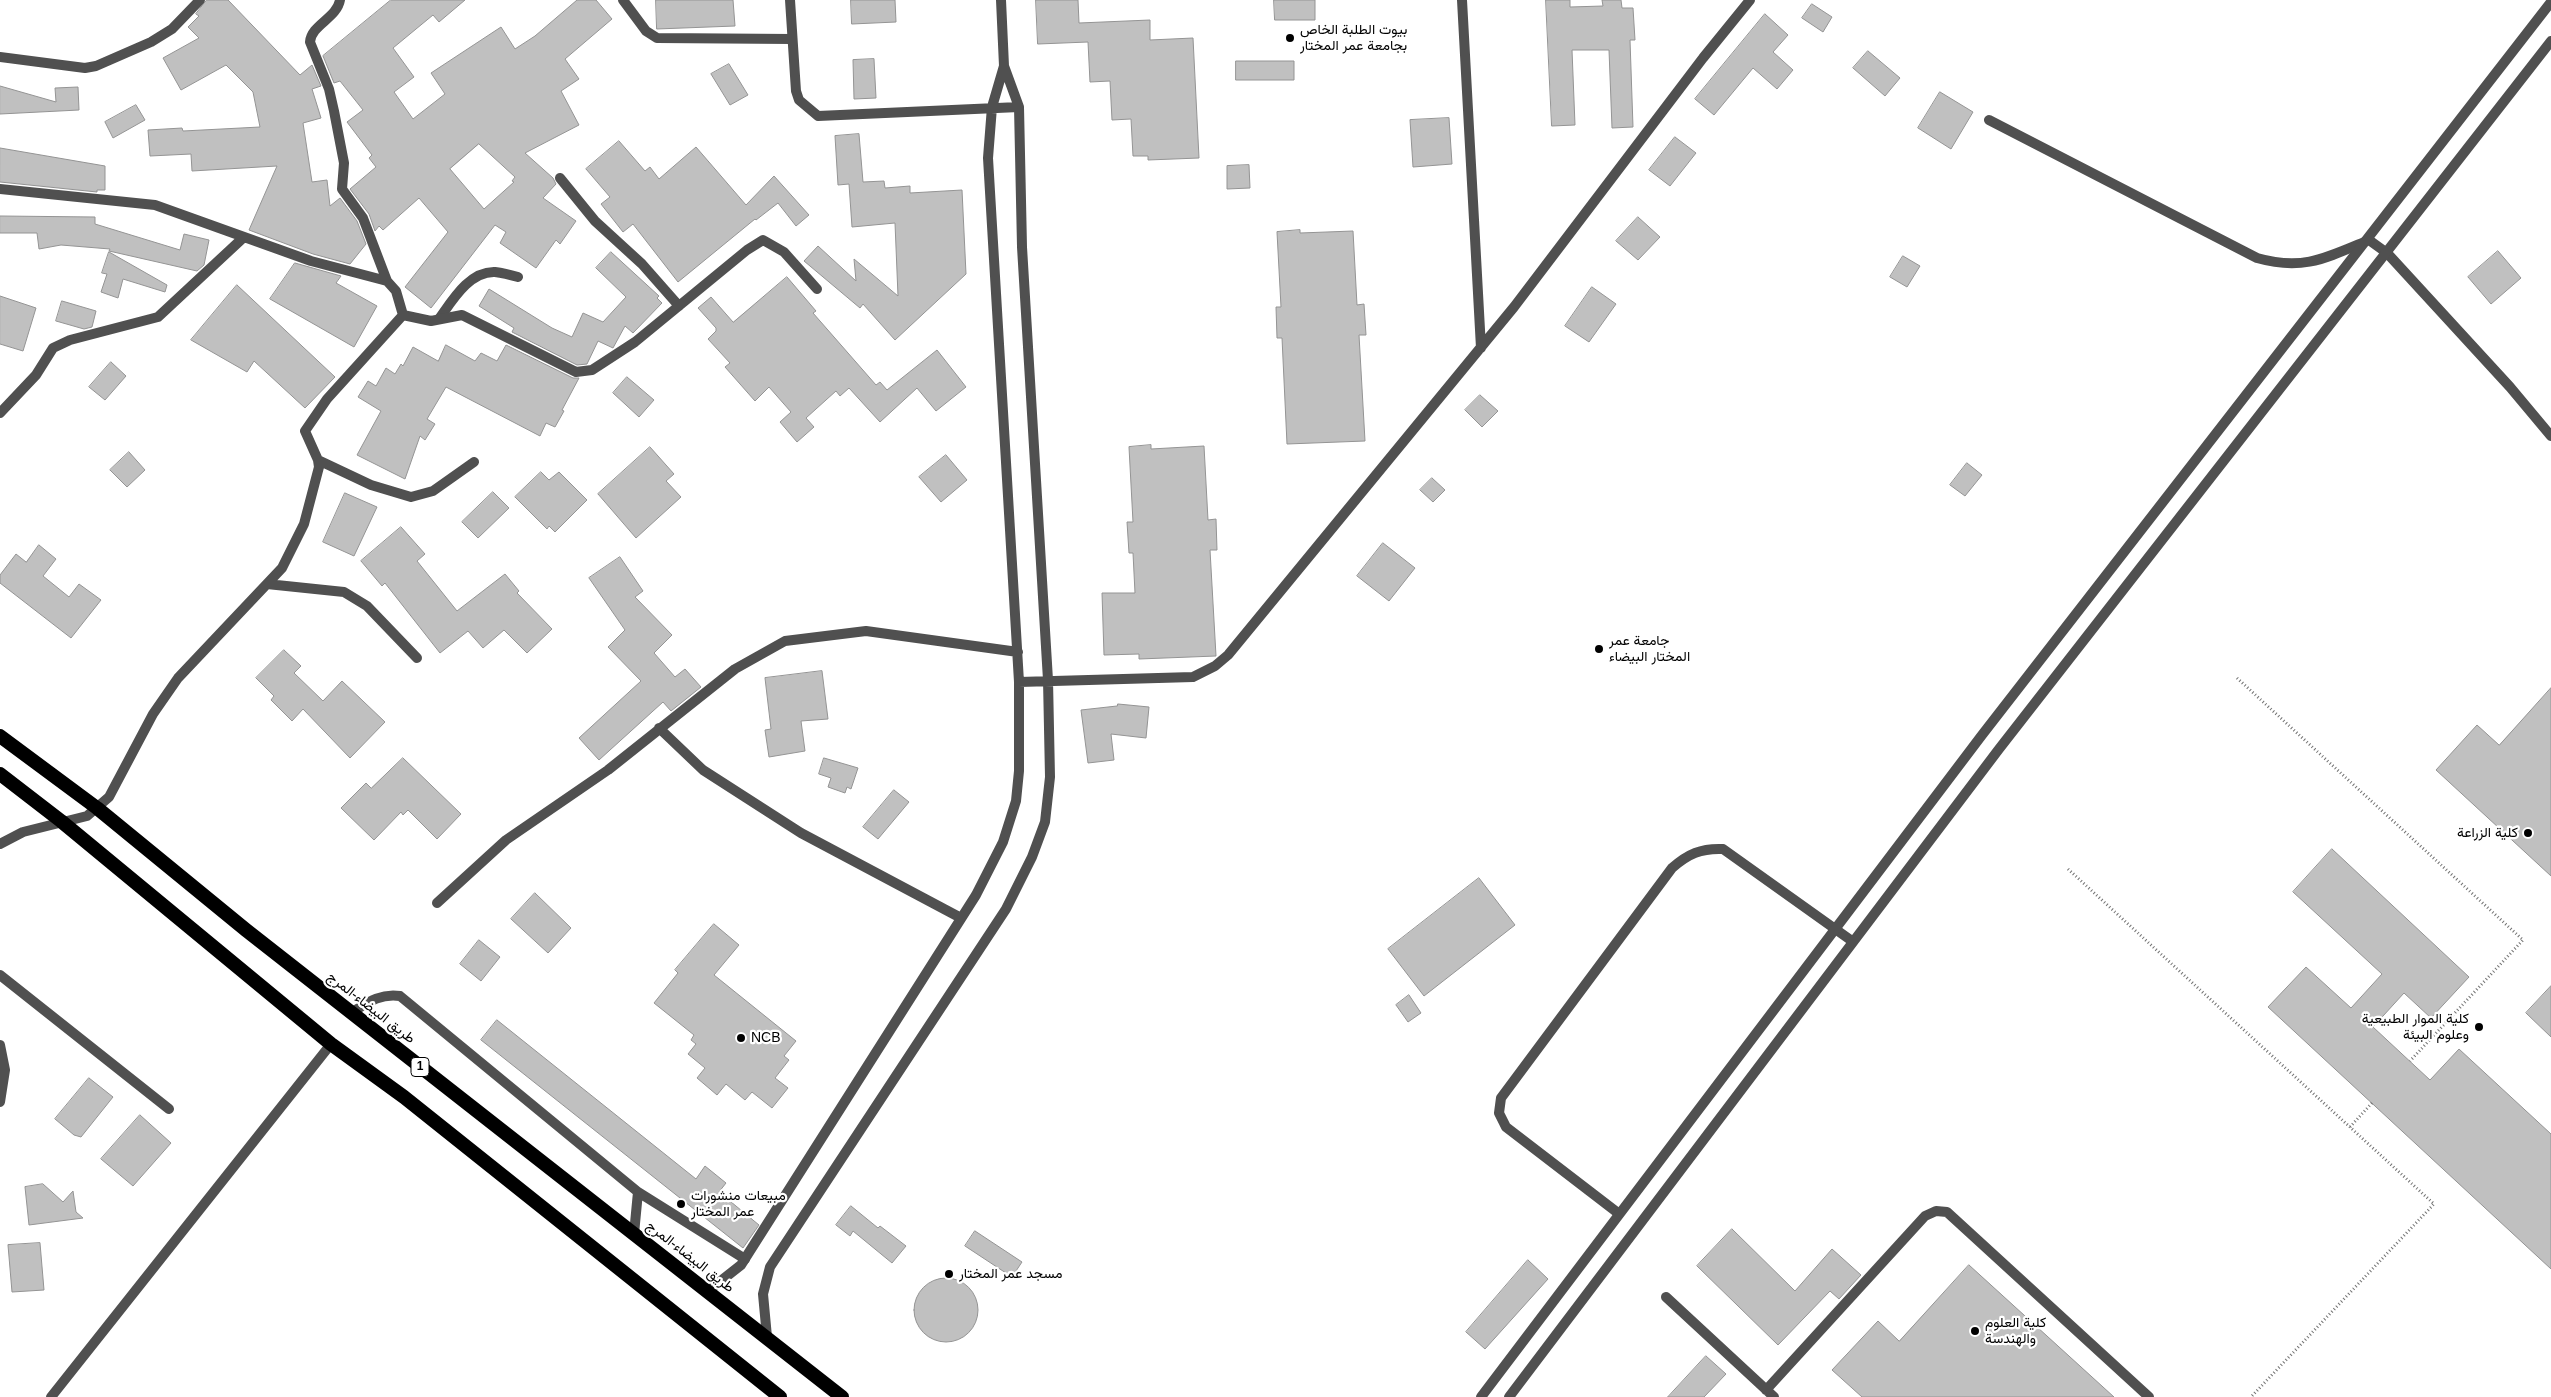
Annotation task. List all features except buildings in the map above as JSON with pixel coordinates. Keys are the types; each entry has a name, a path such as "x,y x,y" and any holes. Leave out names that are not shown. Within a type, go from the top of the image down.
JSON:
{"highway":[{"name":"طريق البيضاء-المرج","path":"0,736 97,808 351,1013 842,1397"},
{"name":"1","path":"0,774 61,821 331,1044 434,1120 780,1397"}],"street":[{"path":"0,57 86,68 96,66 152,42 172,29 200,0"},
{"path":"340,0 335,12 312,34 310,42 329,89 334,111 344,162 342,188 363,218 387,281 396,291 403,315"},
{"path":"623,0 646,31 657,38 792,39"},
{"path":"790,0 796,91 799,100 818,116 1019,107"},
{"path":"767,1337 763,1294 770,1267 1006,909 1032,858 1045,822 1050,777 1048,680 1022,247 1019,107 1004,66 1001,0"},
{"path":"1462,0 1481,348"},
{"path":"1019,682 1193,677 1215,666 1228,655 1481,348 1532,284 1703,58 1750,0"},
{"path":"1481,1397 1618,1213 1982,735 2369,240 2551,2"},
{"path":"1509,1397 1999,749 2551,41"},
{"path":"708,1291 729,1276 745,1259 961,918 1003,842 1016,801 1019,771 1018,652 988,158 992,108 1004,66"},
{"path":"1989,120 2256,258 2281,265 2311,263 2369,240"},
{"path":"560,178 594,221 642,264 678,306"},
{"path":"0,189 155,204 311,261 387,281"},
{"path":"0,413 36,375 53,348 70,340 158,317 244,237"},
{"path":"403,315 431,321 462,315 576,372 592,370 628,347 747,250 763,240 784,252 817,289"},
{"path":"2369,240 2386,253 2510,387 2551,436"},
{"path":"439,320 461,288 481,274 494,272 518,277"},
{"path":"0,844 23,832 87,816 115,788 153,714 178,678 282,568 304,524 318,460 305,431 327,399 403,315"},
{"path":"318,460 371,485 411,497 434,491 474,462"},
{"path":"267,584 344,592 367,606 417,658"},
{"path":"437,903 506,840 608,770 735,669 785,641 866,630 1018,652"},
{"path":"660,728 703,770 801,832 961,918"},
{"path":"1618,1213 1506,1127 1499,1113 1501,1098 1672,868 1686,855 1707,848 1723,849 1852,941"},
{"path":"0,975 169,1109"},
{"path":"351,1013 378,997 389,994 400,996 638,1192 745,1259"},
{"path":"50,1397 331,1044"},
{"path":"0,1045 5,1070 0,1102"},
{"path":"634,1234 638,1192"},
{"path":"1666,1297 1770,1393 1925,1216 1936,1211 1947,1212 2149,1397"}],"path":[{"path":"2237,678 2523,940 2410,1062"},
{"path":"2068,868 2434,1204 2251,1397"},
{"path":"2350,1127 2372,1103"}],"place":[{"name":"بيوت الطلبة الخاص بجامعة عمر المختار","path":"1290,38"},
{"name":"جامعة عمر المختار البيضاء","path":"1599,649"},
{"name":"كلية الزراعة","path":"2528,833"},
{"name":"كلية الموار الطبيعية وعلوم البيئة","path":"2479,1027"},
{"name":"NCB","path":"741,1038"},
{"name":"مبيعات منشورات عمر المختار","path":"681,1204"},
{"name":"مسجد عمر المختار","path":"949,1274"},
{"name":"كلية العلوم والهندسة","path":"1975,1331"}]}
